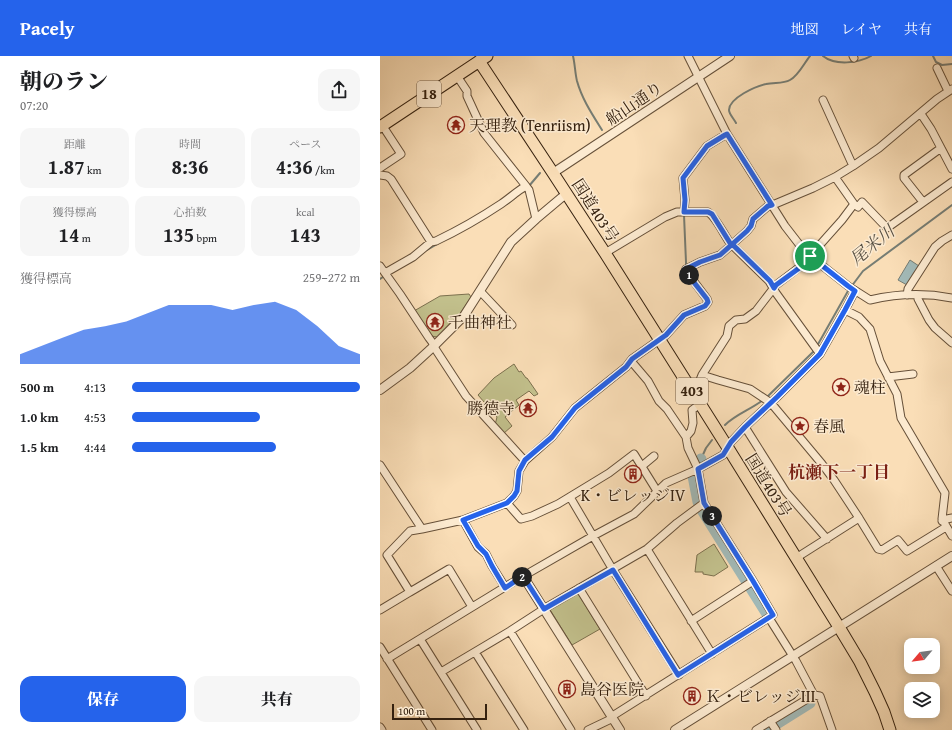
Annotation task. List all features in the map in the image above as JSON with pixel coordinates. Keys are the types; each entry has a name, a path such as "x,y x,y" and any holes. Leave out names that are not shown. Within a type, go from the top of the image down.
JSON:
{"highway":[{"name":"18","path":"381,126 483,59"},
{"name":"国道403号","path":"483,59 839,627 860,662 875,692 890,730"}],"street":[{"path":"688,56 727,134 785,226 810,256 852,289 870,300 884,297 918,295 940,295 952,298"},
{"name":"船山通り","path":"554,173 730,56"},
{"path":"410,592 387,555 410,531 422,530 463,520 507,503 517,491 519,471 525,460 552,437 575,408 626,367 632,359 666,335 684,315 705,306 708,302 689,276 686,269 720,255 747,231 751,226 753,219 768,206 814,188 853,166 879,148 937,99 950,90 937,68"},
{"path":"457,76 467,91 467,96 484,133 529,190 536,218"},
{"path":"823,100 850,163 853,166"},
{"path":"921,114 952,169"},
{"path":"380,168 400,154 381,126"},
{"path":"684,212 685,200 683,178 707,146 727,134"},
{"path":"923,202 904,178 904,175 941,148"},
{"path":"380,174 391,179 432,242"},
{"path":"835,177 854,204 858,207 862,202 887,228 952,182"},
{"path":"387,275 432,242 464,227 502,204 526,186"},
{"path":"380,390 410,368 464,316 508,246 536,218 567,194"},
{"path":"691,390 698,385 702,375 727,336 729,326 736,320 745,319 756,310 776,285 802,266 854,204"},
{"path":"605,253 665,217 677,212 708,212 712,214 724,235 732,244 770,281 820,354"},
{"path":"907,296 908,289 935,247 952,235"},
{"path":"380,266 466,396 525,460"},
{"path":"387,659 523,576 634,514 666,483 698,469 723,455 731,442 745,427 820,354 845,310 852,289"},
{"path":"480,291 512,325"},
{"path":"918,295 918,299 929,320 935,328 952,343"},
{"path":"845,310 859,317 870,329 880,361 897,394 901,418 945,493 942,519 952,536"},
{"path":"588,730 609,720 614,715 773,615 750,583 701,505 698,469 688,448 686,437 659,401 648,381 631,361"},
{"path":"888,377 913,374"},
{"path":"702,375 750,389 771,403 834,480 880,550 898,540 907,551 944,524 947,519 952,518"},
{"path":"686,437 691,431 693,423 692,410 700,404"},
{"path":"745,427 786,492 827,539"},
{"path":"507,503 521,519 532,516 558,504 609,472 634,454 657,491"},
{"path":"642,466 654,456"},
{"path":"380,465 422,530"},
{"path":"570,496 613,570 678,675"},
{"path":"441,672 579,588 613,570 647,549 677,523 701,505"},
{"path":"796,558 859,518"},
{"path":"463,520 478,546 486,554 505,588"},
{"path":"647,549 712,654"},
{"path":"675,730 952,556"},
{"path":"936,566 952,591"},
{"path":"380,610 449,569 472,607"},
{"path":"523,576 620,730"},
{"path":"691,621 750,583"},
{"path":"579,588 646,696"},
{"path":"769,618 793,656 814,695"},
{"path":"510,631 571,730"},
{"path":"420,639 478,730"},
{"path":"380,648 432,730"},
{"path":"475,652 524,730"},
{"path":"756,730 814,695 820,696 832,730"},
{"path":"770,721 776,730"}],"shaded area":[{"path":"469,294 471,297 461,312 437,337 431,336 414,311 440,296"},
{"path":"514,364 519,372 521,371 527,378 538,394 534,396 529,391 516,400 519,405 505,417 512,426 503,434 495,425 497,417 478,395 494,378"},
{"path":"714,544 728,567 714,576 703,574 703,572 695,572 697,555"},
{"path":"577,592 600,629 572,645 549,608"}],"water":[{"path":"910,260 919,266 907,285 898,280"}],"waterway":[{"path":"573,56 579,88 602,130"},
{"path":"736,123 729,112 733,101 756,87 790,80 799,72 810,56"},
{"path":"823,56 840,62 854,62 871,56"},
{"path":"933,56 936,62 942,65 952,64"},
{"path":"529,186 540,173"},
{"path":"507,204 516,197"},
{"name":"尾米川","path":"817,346 848,291 863,271 952,205"},
{"path":"684,215 686,264"},
{"path":"427,250 439,243"},
{"path":"380,279 386,275"},
{"name":"尾米川","path":"767,397 813,352"},
{"name":"尾米川","path":"725,425 763,400"},
{"path":"701,459 712,440"},
{"name":"尾米川","path":"693,476 698,502 702,510 767,614"},
{"name":"尾米川","path":"778,723 810,703"}],"place":[{"name":"天理教 (Tenriism)","path":"456,125"},
{"name":"千曲神社","path":"435,322"},
{"name":"魂柱","path":"841,387"},
{"name":"勝德寺","path":"528,408"},
{"name":"春風","path":"800,426"},
{"name":"K・ビレッジⅣ","path":"633,474"},
{"name":"島谷医院","path":"567,689"},
{"name":"Ｋ・ビレッジⅢ","path":"692,696"}],"district":[{"name":"杭瀬下一丁目","path":"839,472"}],"route":[{"path":"810,256 802,266 774,288 770,281 749,262 732,244 730,243 712,214 708,212 684,212 685,200 683,178 707,146 727,134 772,205 768,206 753,219 751,226 747,231 732,244 720,255 686,269 689,276 707,299 708,302 705,306 684,315 666,335 632,359 626,367 575,408 552,437 525,460 519,471 517,491 507,503 463,520 478,546 486,554 505,588 523,576 544,609 613,570 678,675 773,615 704,503 698,469 723,455 731,442 745,427 820,354 855,291 810,256"}]}
